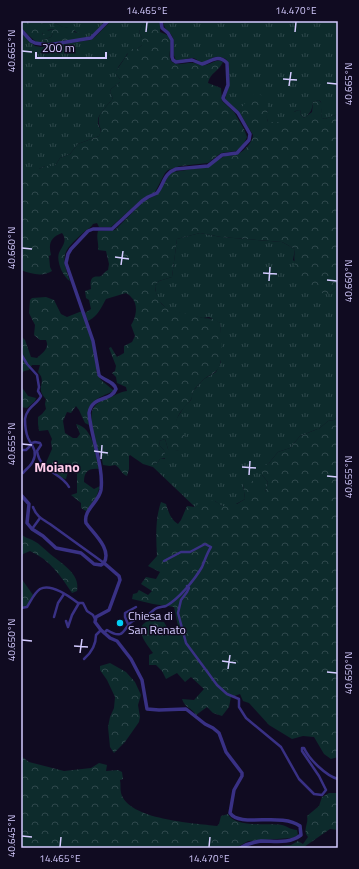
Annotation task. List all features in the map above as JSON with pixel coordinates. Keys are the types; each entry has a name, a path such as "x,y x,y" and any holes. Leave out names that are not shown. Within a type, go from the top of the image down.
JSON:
{"street":[{"path":"21,30 35,44 48,45 91,38 108,21"},
{"path":"104,563 106,557 105,550 85,520 88,512 99,495 101,481 89,413 92,405 98,400 113,394 116,389 112,383 100,377 97,371 93,341 66,263 68,254 88,231 93,229 112,229 148,197 157,193 166,174 171,170 208,166 226,153 235,154 241,150 250,137 250,134 238,113 223,98 228,85 227,63 222,59 217,58 202,64 192,60 176,62 172,57 171,37 162,28 161,21"},
{"path":"21,354 27,364 37,375 39,387 38,391 41,396 40,399 31,406 26,417 26,432 34,448 35,456 31,464 23,473"},
{"path":"21,450 25,450 35,442 40,443 41,445 37,451 40,461 54,475 65,480 69,487"},
{"path":"21,495 29,504 27,523 32,529 43,536 56,548 81,553 94,564 101,565 104,563"},
{"path":"33,507 40,518 104,563 119,576 120,580 109,610 95,619"},
{"path":"32,529 40,518"},
{"path":"84,659 96,644 96,635 107,630 115,634 122,632 126,629 128,624 147,616 155,609 167,605 187,586 202,566 205,556 211,547 205,544 190,552 181,552 164,561"},
{"path":"187,586 188,591 181,600 179,607 179,623 187,645 217,685 228,694 238,699 239,707 246,718 281,747 299,779 314,794 322,795 326,790 322,780 302,751 302,748 304,748 329,775 338,779"},
{"path":"21,608 27,607 35,594 44,588 51,588 83,604 87,611 93,615 102,632 117,641 131,659 142,680 147,709 186,709 205,724 217,731 221,736 226,752 242,773 242,776 234,790 230,813 235,818 244,820 283,819 300,826 301,835 292,840 277,842 260,841 240,848"},
{"path":"54,617 58,603 64,594"},
{"path":"66,621 68,628 72,615 79,603"},
{"path":"128,624 125,617 125,612 136,607"}],"green space":[{"path":"21,21 40,21 46,25 47,26 42,34 45,36 42,39 43,40 51,37 53,33 47,34 46,31 55,29 53,25 55,23 64,27 74,26 74,32 78,33 82,30 83,34 80,39 48,43 36,42 21,28"},
{"path":"40,21 106,21 91,36 80,39 79,34 70,28 63,27 55,23 55,29 47,30 53,33 51,37 42,40 43,24"},
{"path":"111,21 144,21 139,32 142,38 142,45 127,54 117,69 116,74 120,79 120,82 111,89 110,92 113,98 98,118 98,125 101,130 99,136 78,144 70,154 60,158 55,166 45,166 39,169 21,169 21,33 35,46 41,47 91,40"},
{"path":"144,21 160,21 160,32 169,36 171,39 170,58 174,63 193,63 204,65 216,61 223,62 208,83 221,88 222,101 234,112 247,137 242,147 236,151 221,153 208,163 180,166 168,170 155,192 142,199 111,227 99,227 97,223 93,224 72,244 65,254 65,265 70,281 63,272 58,260 58,256 64,241 64,236 62,233 55,236 50,244 51,255 49,256 52,271 45,274 37,274 21,270 21,170 55,166 60,158 70,154 78,144 99,136 101,130 99,125 99,116 113,98 110,92 111,89 120,82 116,71 131,49 137,49 142,45 142,38 139,32"},
{"path":"163,21 338,21 338,114 325,119 322,118 321,102 319,100 313,102 311,111 304,118 300,114 301,110 295,111 288,122 268,122 266,115 268,109 243,106 239,112 225,99 229,85 229,65 226,59 214,57 205,62 201,62 193,58 177,61 174,56 173,38 166,29"},
{"path":"256,91 267,103 268,122 287,122 292,113 298,110 301,110 300,114 304,118 312,112 313,102 319,100 323,105 321,111 322,118 325,119 338,114 338,287 330,294 313,292 304,289 301,286 297,276 294,259 295,249 282,242 221,237 200,233 177,239 172,277 159,281 155,286 156,294 166,308 177,312 213,319 220,323 222,345 221,362 216,371 205,378 195,389 191,400 178,417 176,424 181,428 186,442 183,448 170,452 165,439 159,441 166,458 160,459 153,465 153,467 143,464 130,455 127,476 123,474 115,465 103,465 93,434 92,426 91,416 93,408 96,405 116,394 127,391 126,387 117,383 116,377 112,373 115,371 116,366 109,348 111,347 117,357 124,353 124,346 132,342 135,336 131,325 136,311 134,300 126,293 106,299 97,314 88,321 85,313 91,309 89,300 86,298 85,291 91,289 91,279 101,276 106,272 109,264 106,251 98,250 98,231 115,230 144,201 158,194 169,175 173,172 207,167 224,156 235,155 244,150 253,138 253,135 239,112"},
{"path":"200,233 221,237 282,242 295,249 293,260 330,294 338,287 338,416 334,420 328,421 320,428 300,436 290,448 278,452 262,469 262,475 268,482 265,492 260,492 243,484 245,499 229,506 222,506 215,501 195,507 153,467 153,465 160,459 165,459 164,450 160,446 159,441 165,439 168,449 172,451 179,450 175,424 177,418 184,407 191,400 193,391 204,379 216,372 221,362 220,323 209,317 203,318 172,311 166,308 157,299 155,286 159,281 172,277 177,239"},
{"path":"46,297 54,300 61,314 67,317 82,311 93,345 97,374 101,380 113,390 96,399 90,406 88,417 89,425 85,423 76,406 71,413 67,412 63,421 65,433 73,438 77,438 80,434 76,424 82,426 90,436 95,449 99,469 87,471 84,482 94,489 100,486 96,498 86,511 81,508 81,503 71,495 77,493 77,474 68,471 66,479 57,477 45,465 52,449 52,439 48,430 39,431 38,417 46,409 46,399 41,391 42,379 38,372 40,365 32,365 29,370 24,371 21,374 21,336 25,340 31,357 37,358 47,346 46,340 40,340 34,335 35,325 29,313 30,300 32,298"},
{"path":"21,386 28,396 36,398 35,401 27,408 21,407"},
{"path":"338,416 338,757 331,759 324,754 314,737 303,736 292,739 269,725 249,703 243,701 240,694 231,697 229,707 222,716 213,713 207,707 196,715 182,699 194,700 204,689 191,677 185,682 177,673 166,679 162,671 156,665 149,665 149,655 153,653 141,634 142,625 153,619 154,621 164,622 169,631 178,626 174,607 132,599 133,594 137,593 139,590 148,595 152,591 141,584 146,577 156,579 160,572 148,566 157,556 156,535 161,502 166,504 172,518 178,524 187,506 195,507 202,500 215,501 222,506 225,506 228,501 237,504 245,499 243,484 248,479 257,483 260,492 265,492 268,482 262,475 262,468 269,463 278,452 290,448 300,436 320,428 328,421 334,420"},
{"path":"21,534 38,544 73,573 76,579 77,591 72,593 49,563 30,551 23,554 21,559"},
{"path":"21,578 33,595 26,607 21,607"},
{"path":"110,663 126,672 135,682 141,695 138,705 140,717 139,722 125,742 114,753 110,747 108,727 114,708 115,697 107,680 100,670 100,666"},
{"path":"21,756 29,762 64,771 91,768 99,763 107,765 106,771 118,770 122,772 123,779 120,780 121,793 126,802 148,815 178,821 217,826 221,816 228,814 237,821 244,823 284,826 297,830 298,835 292,838 248,841 236,848 21,848"},
{"path":"329,793 338,793 338,830 330,829 304,847 282,848 281,846 291,845 298,841 303,844 308,837 306,834 307,816 319,806 322,797"}],"place":[{"name":"Chiesa di San Renato","path":"120,623"}],"district":[{"name":"Moiano","path":"57,467"}]}
